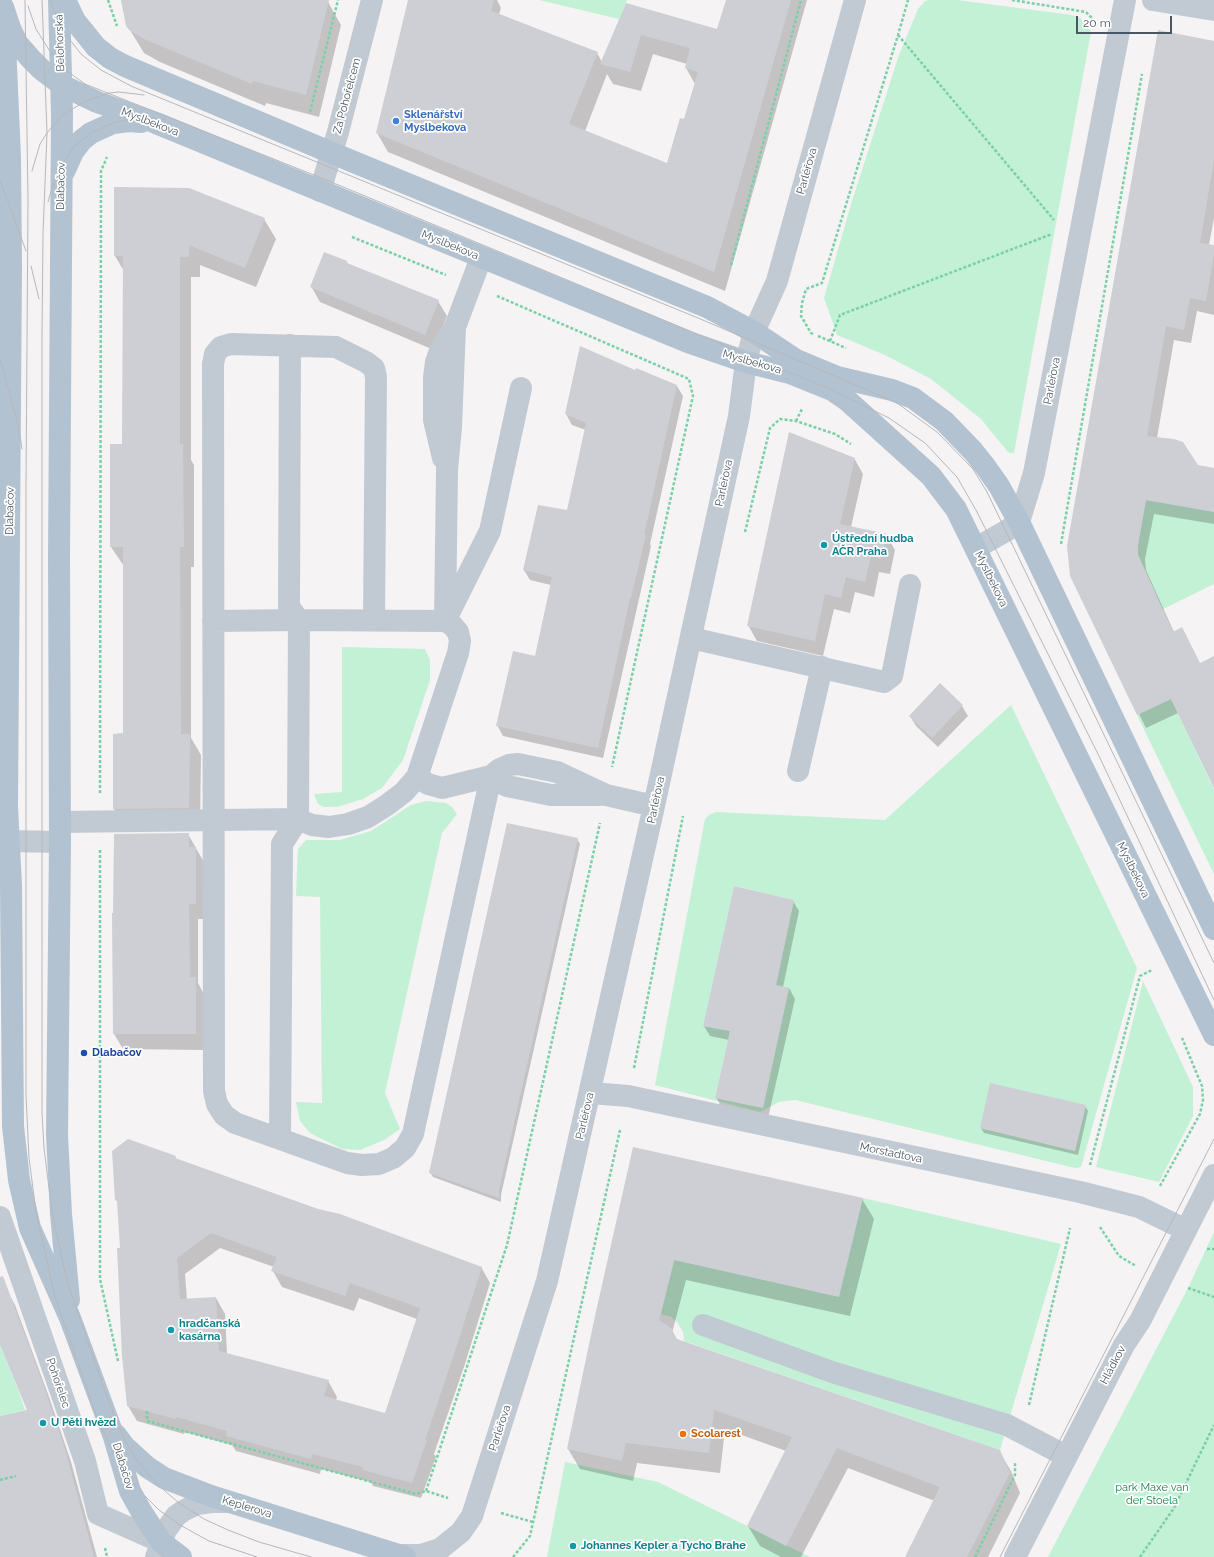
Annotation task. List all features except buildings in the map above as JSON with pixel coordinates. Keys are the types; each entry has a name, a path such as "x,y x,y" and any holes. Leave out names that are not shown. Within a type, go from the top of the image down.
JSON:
{"main road":[{"name":"Bělohorská","path":"59,0 62,85"},
{"name":"Myslbekova","path":"65,0 75,20 96,47 110,58 125,66 707,307 754,332 796,360 837,377 892,390 913,398 944,421 973,450 985,466 999,486 1019,522 1214,929"},
{"name":"Myslbekova","path":"3,4 10,28 17,43 31,59 42,70 62,85 97,102 156,123 688,342 746,362 790,373 832,390 848,401 931,476 956,509 1214,1035"},
{"name":"Dlabačov","path":"3,4 10,164 11,266 5,465 7,806 5,842 12,885 13,1126 19,1180 30,1228 70,1318 114,1437 130,1491 141,1511 158,1550"},
{"name":"Dlabačov","path":"62,85 59,548 60,832 57,1135 61,1214 70,1318"},
{"path":"61,193 68,161 82,140 91,133 113,123 130,121 156,123"},
{"name":"Keplerova","path":"108,1424 129,1450 147,1467 164,1478 232,1502 404,1556"},
{"path":"158,1550 181,1557"}],"street":[{"name":"Za Pohořelcem","path":"320,191 332,153 372,0"},
{"name":"Parléřova","path":"404,1556 421,1555 440,1549 461,1532 472,1516 547,1281 691,638 739,416 746,362 754,332 777,281 855,0"},
{"name":"Parléřova","path":"1019,522 1034,473 1125,0"},
{"path":"1153,0 1214,10"},
{"path":"445,621 446,470 452,427 455,327 481,258"},
{"path":"374,620 376,385 374,368 366,362 336,347 231,344 222,347 215,354 213,364 213,820 214,1091 217,1104 224,1115 235,1123 347,1163 362,1165 378,1164 393,1158 405,1148 413,1134 490,776"},
{"path":"280,1139 282,844 298,820 299,620 289,607 290,345"},
{"path":"445,621 490,531 521,388"},
{"path":"976,548 1019,522"},
{"path":"691,638 884,682 892,676 910,586"},
{"path":"5,842 60,832 100,822 298,820 312,825 329,827 348,824 368,816 387,805 404,792 417,777 458,653 460,641 458,632 452,625 445,621 213,621"},
{"path":"798,771 822,667"},
{"path":"417,777 428,784 442,788 490,776 509,765 518,764 557,772 606,795 654,806"},
{"name":"Morstadtova","path":"590,1093 628,1096 1080,1192 1139,1207 1186,1230"},
{"name":"Hládkov","path":"1015,1557 1124,1345 1140,1321 1214,1175"},
{"name":"Pohořelec","path":"0,1217 85,1461 98,1514 158,1550"},
{"path":"702,1325 832,1372 1008,1425 1066,1456"},
{"path":"158,1550 166,1530 173,1520 183,1511 197,1504 232,1502"}],"path":[{"path":"310,112 338,0"},
{"path":"731,265 801,0"},
{"path":"849,349 811,334 801,316 802,303 806,289 822,283 908,0"},
{"path":"1012,0 1086,12 1097,22"},
{"path":"898,35 1059,224"},
{"path":"1061,545 1143,68"},
{"path":"109,155 101,171 100,1279 119,1367"},
{"path":"348,234 689,379 693,396 508,1245 426,1491"},
{"path":"830,341 840,314 1053,234"},
{"path":"744,534 770,428 780,419 796,421 835,434 854,446"},
{"path":"633,1074 684,813"},
{"path":"1090,1166 1140,976 1154,969"},
{"path":"1157,1190 1200,1114 1203,1100 1202,1086 1181,1035"},
{"path":"513,1557 530,1536 620,1130"},
{"path":"975,1557 1015,1475 1014,1446 1028,1410 1070,1228"},
{"path":"1184,1288 1214,1297"},
{"path":"147,1411 147,1421 416,1494 426,1491 455,1500"},
{"path":"1140,1557 1174,1508 1214,1425"},
{"path":"0,1480 16,1476"},
{"path":"496,1512 533,1522"}],"green space":[{"path":"539,0 627,0 619,19"},
{"path":"928,0 957,0 1072,15 1080,18 1088,25 1091,32 1014,453 1008,452 981,419 931,379 885,355 837,335 824,298 852,201 899,55 918,9"},
{"path":"1146,500 1214,512 1214,584 1155,613 1157,596 1138,555 1138,545"},
{"path":"342,647 425,649 430,660 430,680 403,760 382,788 363,799 337,807 324,807 318,804 314,794 342,792"},
{"path":"1171,699 1214,789 1214,874 1137,715"},
{"path":"1011,705 1137,968 1081,1167 1075,1168 795,1100 779,1102 760,1112 655,1085 705,819 709,815 716,812 885,820","holes":["734,886 794,900 776,985 789,988 763,1108 715,1098 730,1031 703,1026","1086,1105 1075,1151 980,1128"]},
{"path":"426,801 446,803 452,807 457,814 442,833 385,1093 400,1129 384,1140 360,1150 342,1149 310,1133 300,1121 296,1102 322,1103 320,897 296,896 298,849 306,840 340,840 371,831 411,805"},
{"path":"1143,981 1193,1087 1193,1116 1159,1182 1096,1167"},
{"path":"863,1198 1061,1244 1000,1450 684,1341 683,1332 677,1322 671,1317 661,1314 677,1250"},
{"name":"park Maxe van der Stoela","path":"1214,1232 1214,1557 1048,1557 1188,1288"},
{"path":"0,1345 25,1410 0,1416"},
{"path":"565,1462 658,1482 810,1557 547,1557"}],"tram line":[{"path":"25,0 28,200 26,484 26,1095 29,1158 36,1212 55,1297 97,1418 117,1461 137,1488 159,1510 180,1525 209,1541 257,1557"},
{"path":"42,0 47,133 43,234 42,335 42,1113 44,1148 52,1212 71,1293 107,1397 118,1425 136,1459 157,1484 179,1503 204,1519 259,1542 311,1557"},
{"path":"50,0 63,31 81,54 101,70 131,86 698,318 837,377 897,403 937,432 973,469 987,492 1214,963"},
{"path":"28,6 36,29 51,53 67,71 85,84 324,179 832,390 889,418 925,443 957,477 976,510 1099,756 1214,1000"},
{"path":"32,171 40,144 62,115 86,101 109,93 119,92 144,95"},
{"path":"48,202 62,164 73,148 91,133 113,123 140,117 166,120"},
{"path":"0,180 26,251"},
{"path":"31,266 39,299"},
{"path":"0,358 19,429 22,449"},
{"path":"1000,1557 1214,1139"}],"place":[{"name":"Sklenářství Myslbekova","path":"396,121"},
{"name":"Ústřední hudba AČR Praha","path":"824,545"},
{"name":"Dlabačov","path":"84,1053"},
{"name":"hradčanská kasárna","path":"171,1330"},
{"name":"U Pěti hvězd","path":"43,1423"},
{"name":"Scolarest","path":"683,1434"},
{"name":"Johannes Kepler a Tycho Brahe","path":"573,1546"}]}
